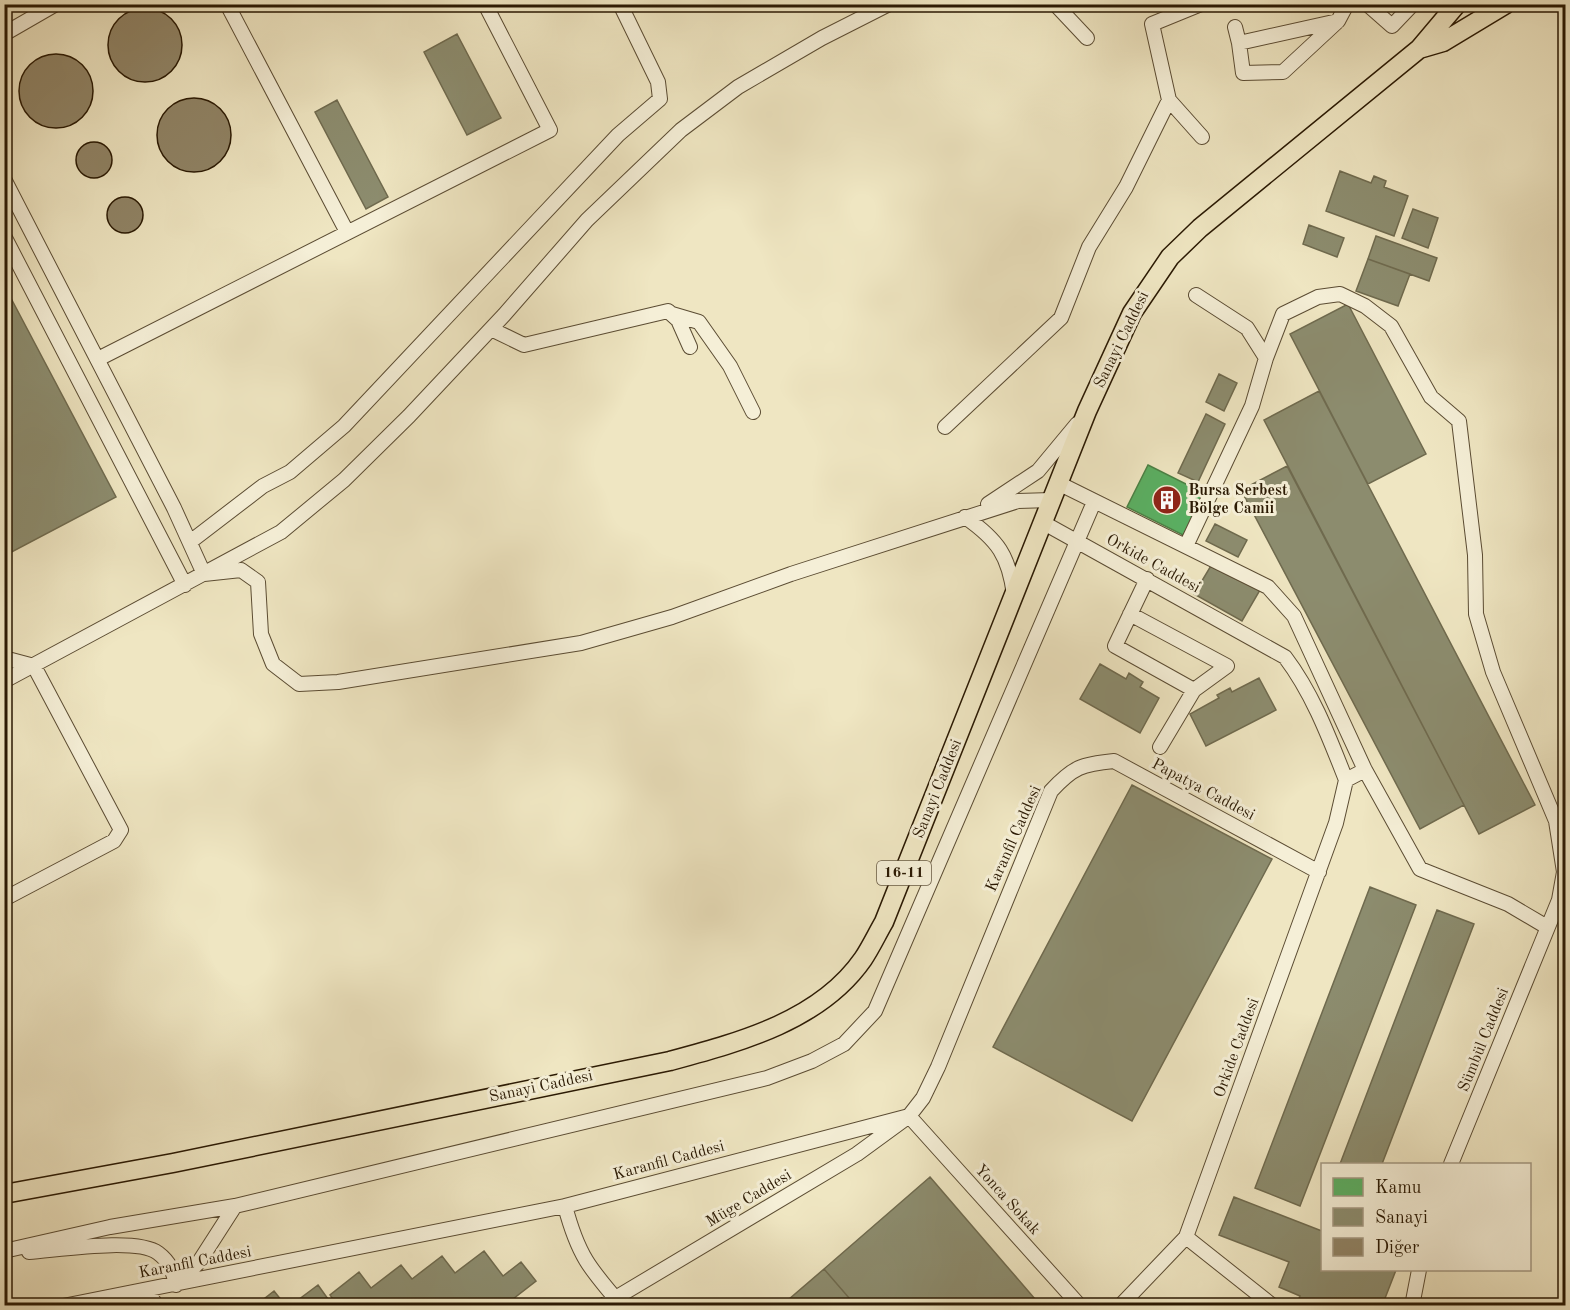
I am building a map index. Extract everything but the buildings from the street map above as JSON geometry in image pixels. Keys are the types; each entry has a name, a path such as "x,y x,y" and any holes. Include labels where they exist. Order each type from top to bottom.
{"main road":[{"path":"1419,49 1457,4"},
{"path":"1419,49 1443,42 1506,4"},
{"name":"Sanayi Caddesi","path":"4,1194 173,1163 670,1061 749,1037 814,1006 836,989 859,964 884,922 1087,411 1132,313 1170,257 1200,228 1419,49"}],"lane":[{"path":"4,34 56,4"},
{"path":"227,4 347,232"},
{"path":"98,359 550,130 484,4"},
{"path":"190,542 263,486 290,472 344,426 618,135 660,99 658,82 620,4"},
{"path":"4,681 281,532 344,480 409,416 491,329 587,220 681,130 738,87 822,38 889,4"},
{"path":"1055,4 1087,38"},
{"path":"1201,4 1152,24 1169,100 1202,137"},
{"path":"1235,27 1243,73 1283,72 1338,21 1347,4"},
{"path":"1367,4 1392,26 1413,4"},
{"path":"1239,43 1338,21"},
{"path":"945,427 1061,318 1089,247 1126,187 1169,100"},
{"path":"4,179 98,359 204,574"},
{"path":"4,236 185,585"},
{"name":"Sümbül Caddesi","path":"1266,358 1283,314 1318,297 1340,294 1365,306 1391,326 1431,397 1459,421 1475,555 1476,614 1492,672 1556,821 1564,872 1560,900 1451,1163"},
{"path":"1186,546 1252,406 1266,358 1247,328 1196,295"},
{"path":"491,329 524,345 670,313 699,322 730,366 753,412"},
{"path":"670,313 678,320 690,347"},
{"path":"965,517 1038,471 1087,411"},
{"name":"Orkide Caddesi","path":"1058,483 1268,587 1294,616 1365,770 1420,869 1508,904 1547,927"},
{"path":"204,574 241,570 258,582 261,634 273,664 299,684 338,682 581,643 672,616 965,517 1018,501 1051,500"},
{"path":"4,1252 110,1227 235,1206 767,1078 844,1044 875,1011 885,990 1094,502"},
{"path":"965,517 987,533 1002,552 1010,568 1014,595"},
{"name":"Orkide Caddesi","path":"1042,522 1285,657 1300,678 1322,718 1346,780 1336,823 1186,1236 1120,1305"},
{"path":"1147,579 1115,646 1194,690"},
{"path":"1130,614 1227,666 1194,690 1160,747"},
{"path":"4,658 33,666 121,830 114,841 4,899"},
{"name":"Papatya Caddesi","path":"1067,773 1090,763 1114,761 1318,872"},
{"path":"1346,780 1365,770"},
{"name":"Karanfil Caddesi","path":"63,1305 176,1285 565,1206 909,1116 923,1098 938,1067 1040,813 1051,791 1067,773"},
{"name":"Müge Caddesi","path":"602,1305 619,1302 857,1154 909,1116"},
{"name":"Yonca Sokak","path":"909,1116 1080,1305"},
{"path":"176,1285 199,1262 235,1206"},
{"path":"565,1206 574,1242 590,1269 619,1302"},
{"path":"1186,1236 1273,1305"},
{"path":"4,1252 139,1244 158,1252 171,1266 176,1285"},
{"path":"1412,1305 1419,1271"},
{"path":"146,1290 157,1305"}],"place":[{"name":"Bursa Serbest Bölge Camii","path":"1167,500"}]}
